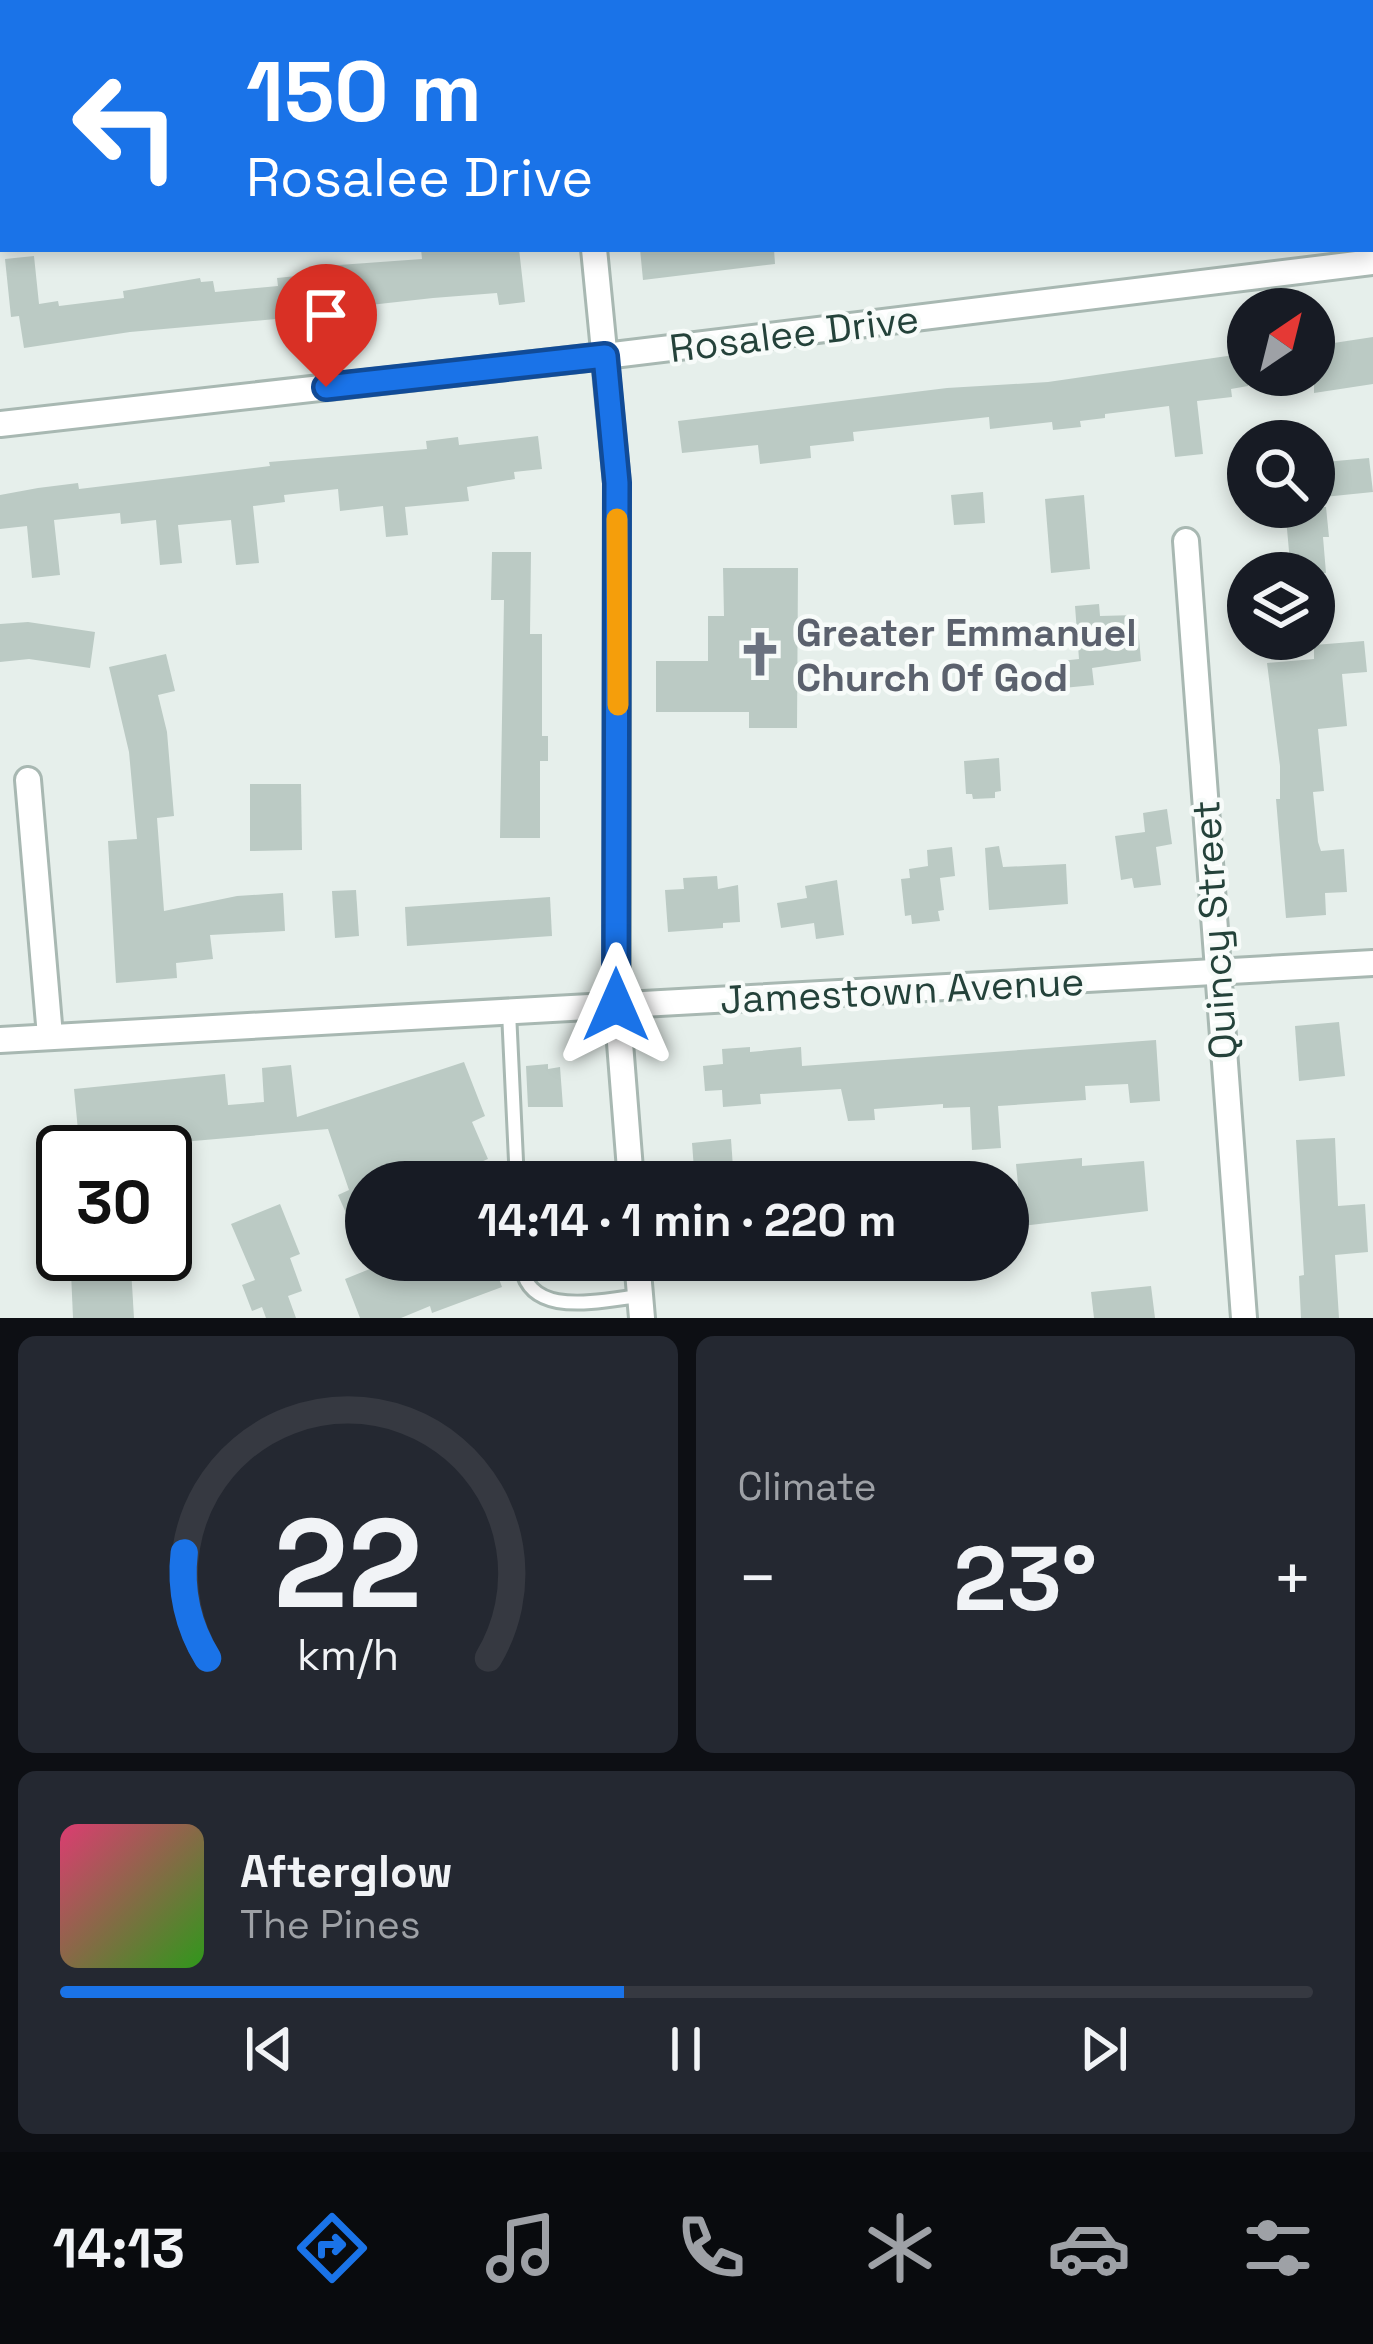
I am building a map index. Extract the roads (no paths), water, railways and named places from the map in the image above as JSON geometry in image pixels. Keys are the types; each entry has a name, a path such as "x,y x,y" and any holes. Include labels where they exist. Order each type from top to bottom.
{"street":[{"path":"594,252 617,483 616,1005 629,1161"},
{"name":"Rosalee Drive","path":"0,424 1373,262"},
{"name":"Quincy Street","path":"1186,541 1244,1318"},
{"path":"28,780 50,1036"},
{"name":"Jamestown Avenue","path":"0,1040 1373,963"}],"lane":[{"path":"509,1011 516,1161"},
{"path":"525,1281 535,1298 550,1307 640,1307"}],"place":[{"name":"Greater Emmanuel Church Of God","path":"760,654"}]}
